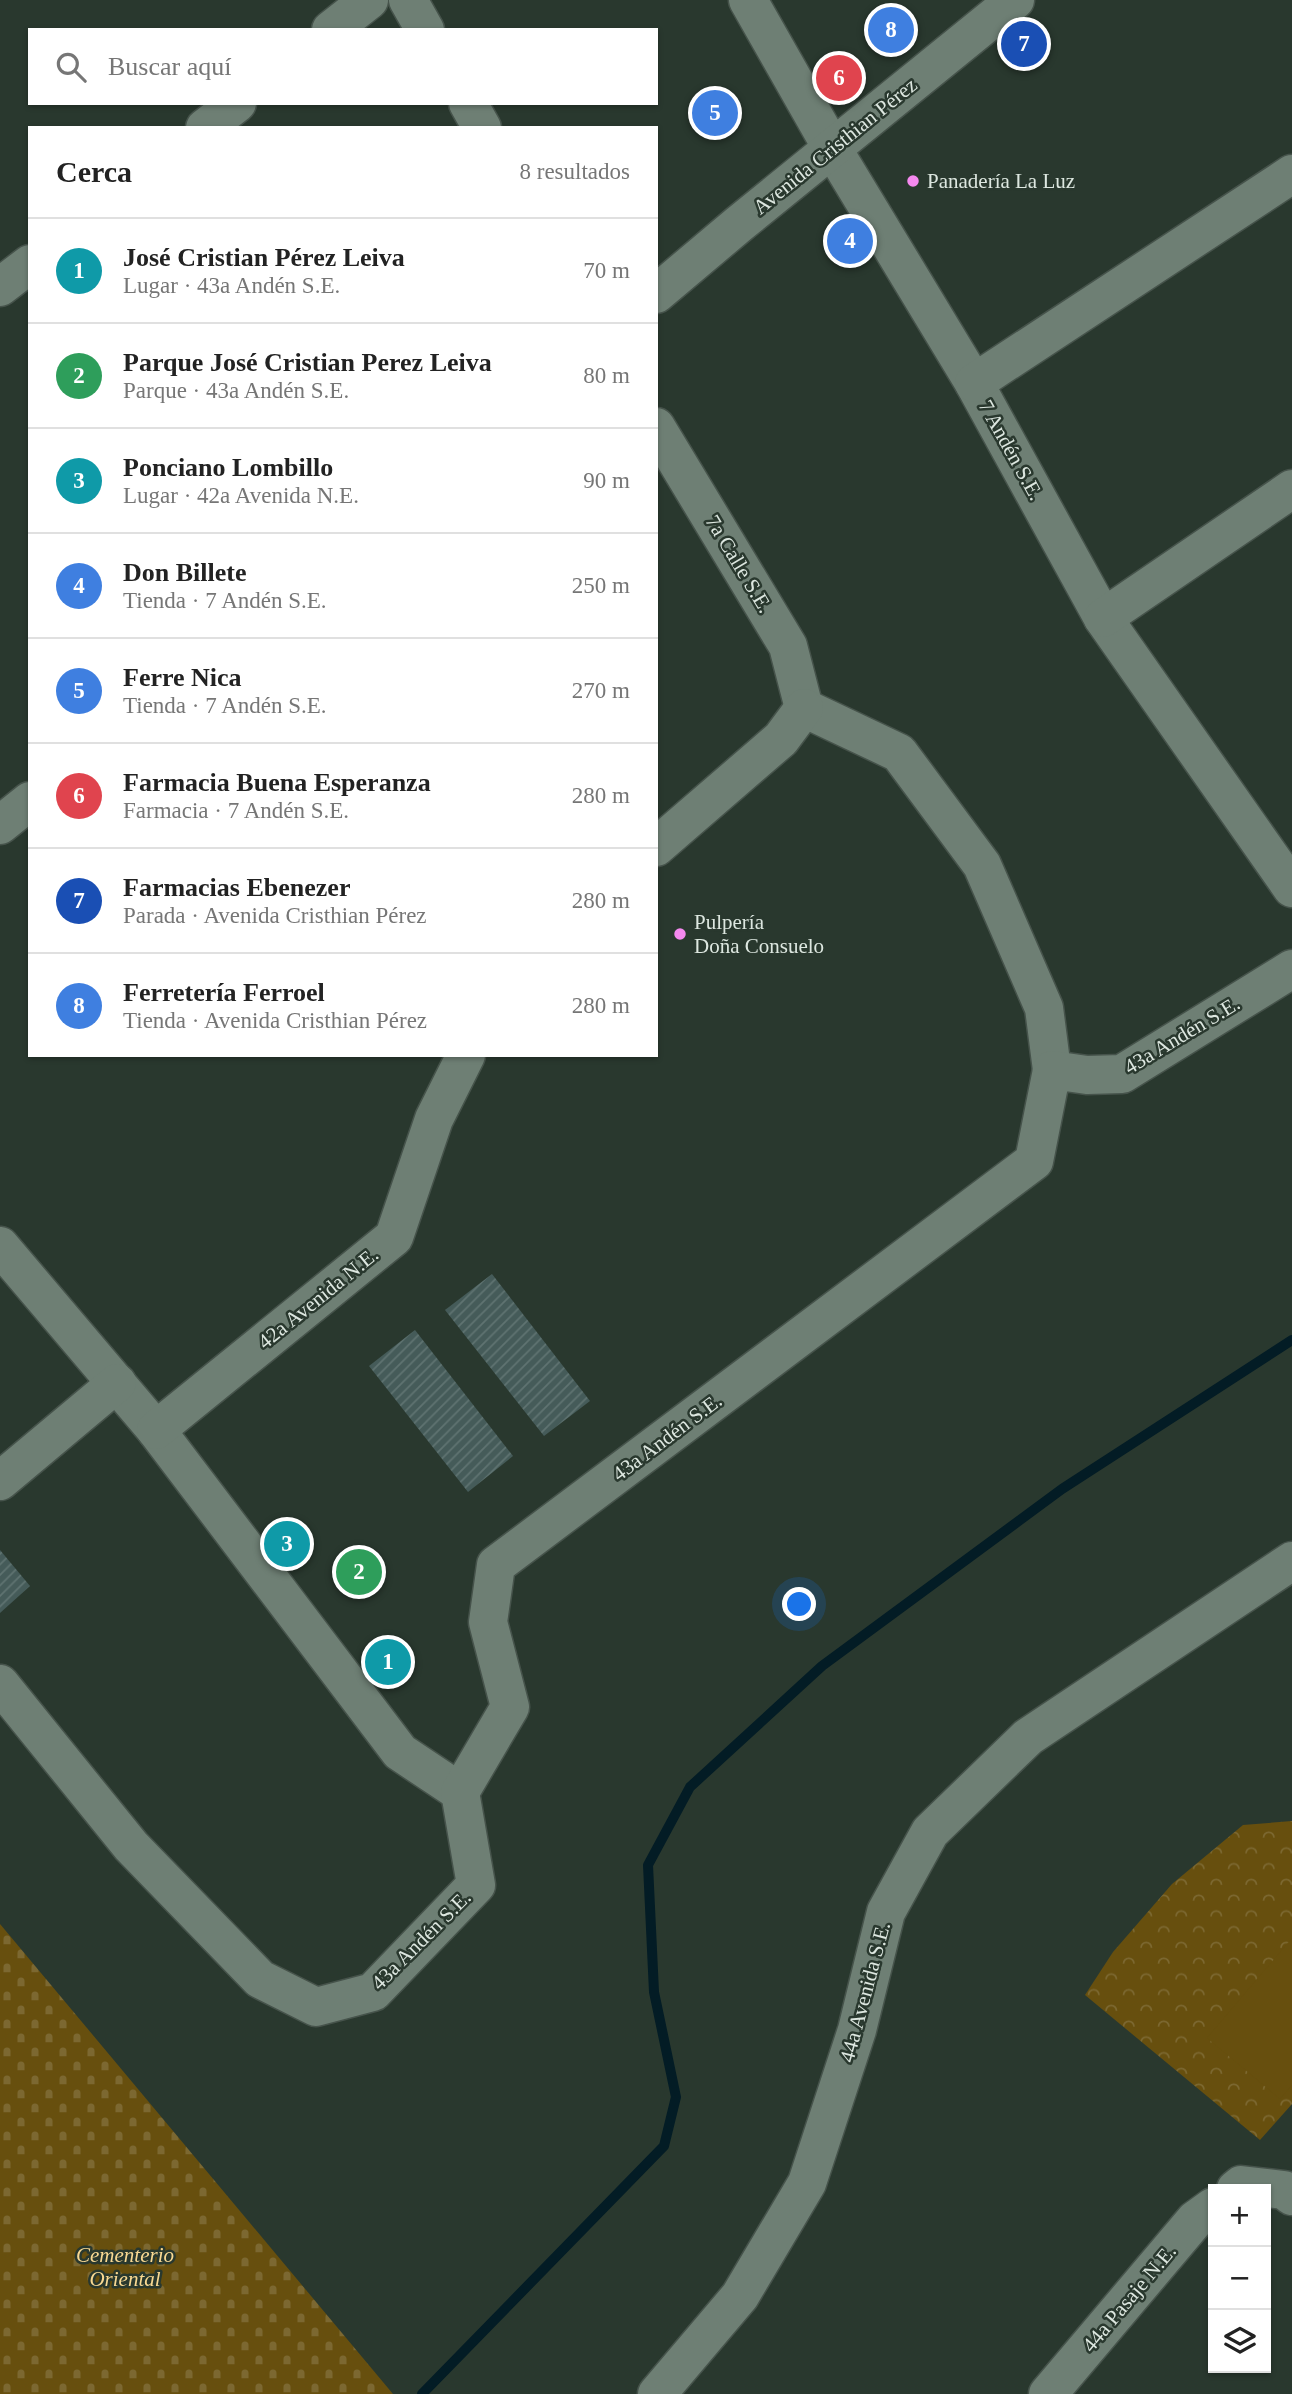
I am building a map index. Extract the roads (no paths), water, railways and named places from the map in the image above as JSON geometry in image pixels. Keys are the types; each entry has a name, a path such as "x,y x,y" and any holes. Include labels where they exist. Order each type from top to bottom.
{"street":[{"path":"334,28 369,0"},
{"path":"408,0 424,28"},
{"name":"7 Andén S.E.","path":"748,0 832,148 974,383 1103,618 1292,888"},
{"name":"Avenida Cristhian Pérez","path":"658,292 1015,0"},
{"path":"208,126 234,105"},
{"path":"469,105 481,126"},
{"path":"974,383 1292,174"},
{"path":"0,287 28,266"},
{"name":"7a Calle S.E.","path":"658,430 788,646 804,709"},
{"path":"1103,618 1292,489"},
{"path":"658,845 781,739 804,709 899,753 982,865 1044,1008 1052,1070"},
{"path":"0,825 28,803"},
{"name":"43a Andén S.E.","path":"0,1684 131,1846 260,1979 316,2007 373,1992 476,1885 460,1792 510,1707 488,1622 496,1566 1034,1161 1052,1070 1122,1074 1292,969"},
{"name":"42a Avenida N.E.","path":"156,1430 394,1237 434,1119 465,1057"},
{"path":"0,1246 156,1430 400,1752 460,1792"},
{"path":"0,1481 117,1383"},
{"name":"44a Avenida S.E.","path":"657,2394 740,2296 807,2183 857,2030 886,1912 930,1832 1028,1737 1288,1570"},
{"path":"1271,2188 1284,2190 1292,2196"},
{"name":"44a Pasaje N.E.","path":"1048,2394 1195,2220 1208,2211"}],"waterway":[{"path":"422,2394 664,2146 676,2097 654,1992 648,1865 690,1787 822,1666 1062,1489 1292,1340"}],"place":[{"name":"Ferretería Ferroel","path":"891,30"},
{"name":"Farmacias Ebenezer","path":"1024,44"},
{"name":"Farmacia Buena Esperanza","path":"839,78"},
{"name":"Ferre Nica","path":"715,113"},
{"name":"Panadería La Luz","path":"913,181"},
{"name":"Don Billete","path":"850,241"},
{"name":"Pulpería Doña Consuelo","path":"680,934"},
{"name":"Ponciano Lombillo","path":"287,1544"},
{"name":"Parque José Cristian Perez Leiva","path":"359,1572"},
{"name":"José Cristian Pérez Leiva","path":"388,1662"}],"park label":[{"name":"Cementerio Oriental","path":"125,2267"}]}
